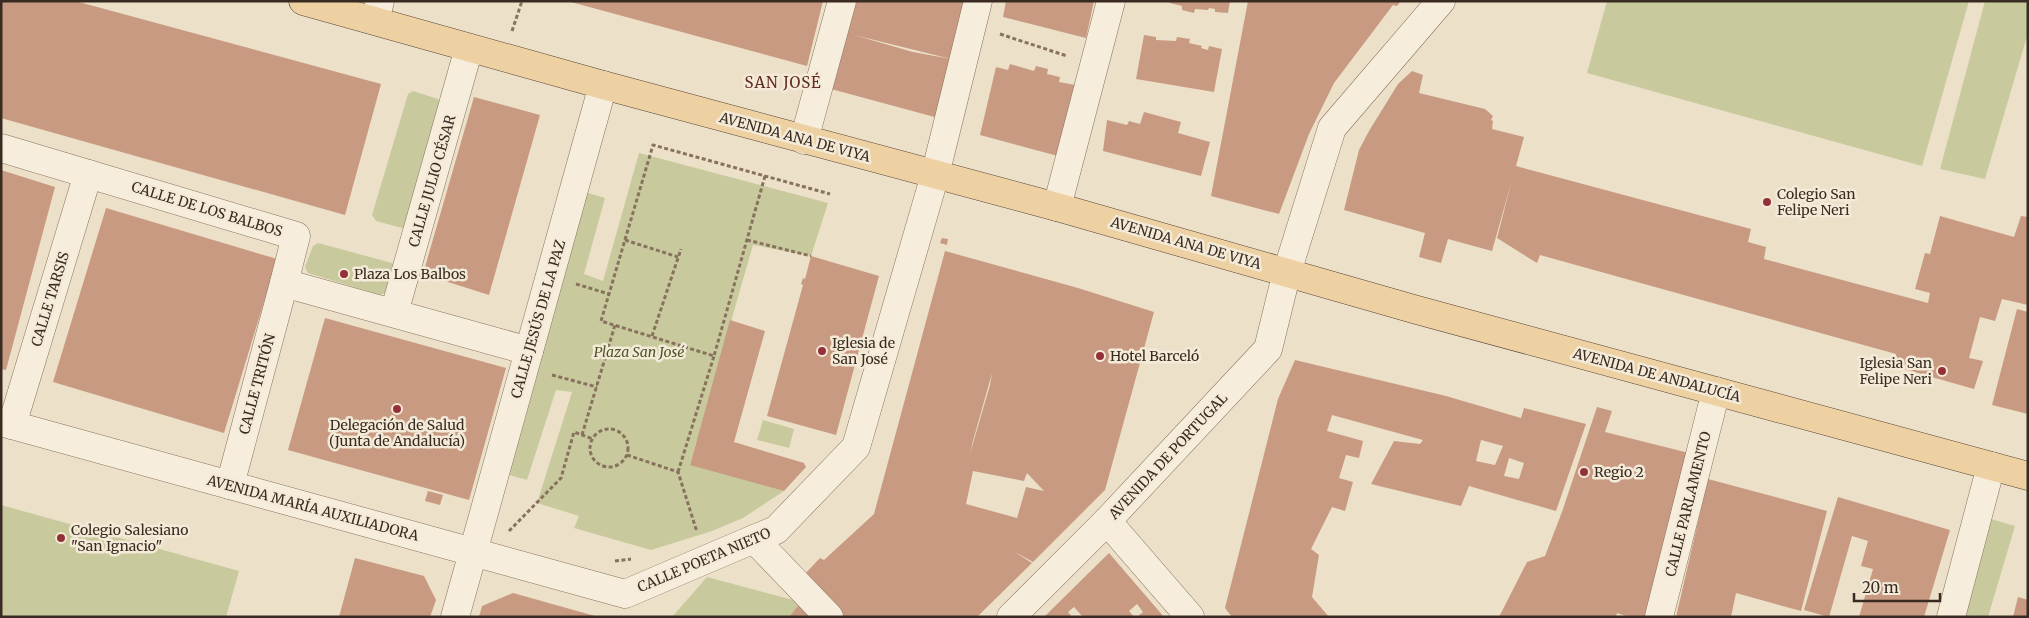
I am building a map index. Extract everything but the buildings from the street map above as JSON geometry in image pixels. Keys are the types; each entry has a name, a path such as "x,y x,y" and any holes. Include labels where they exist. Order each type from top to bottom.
{"main road":[{"name":"AVENIDA ANA DE VIYA","path":"303,1 377,11 469,48 1057,207 1287,272"},
{"name":"AVENIDA DE ANDALUCÍA","path":"1287,272 1426,312 2028,476"}],"street":[{"path":"804,140 842,1"},
{"path":"1057,207 1110,1"},
{"name":"AVENIDA DE PORTUGAL","path":"1010,617 1107,521 1268,349 1287,272 1332,128 1441,1"},
{"name":"CALLE POETA NIETO","path":"625,594 776,530 856,446 935,175 975,13"},
{"name":"CALLE JULIO CÉSAR","path":"394,314 469,48"},
{"name":"CALLE JESÚS DE LA PAZ","path":"455,617 473,552 536,362 603,85"},
{"name":"CALLE DE LOS BALBOS","path":"1,148 296,236 284,283"},
{"name":"CALLE TARSIS","path":"7,423 88,174"},
{"path":"284,283 394,314 536,362"},
{"name":"CALLE TRITÓN","path":"230,485 284,283"},
{"name":"CALLE PARLAMENTO","path":"1659,617 1716,391"},
{"name":"AVENIDA MARÍA AUXILIADORA","path":"7,423 625,594"},
{"path":"1950,617 1991,466"},
{"path":"1107,521 1190,617"},
{"path":"754,539 829,617"}],"path":[{"path":"975,13 1094,65"},
{"path":"714,356 601,321 653,145 830,194"},
{"path":"698,536 678,472 714,356 765,176"},
{"path":"625,240 678,257"},
{"path":"747,240 811,256"},
{"path":"652,336 681,249"},
{"path":"569,282 609,294"},
{"path":"582,435 615,325"},
{"path":"536,362 597,387"},
{"path":"603,430 615,430 625,438 628,449 624,460 614,466 602,465 593,457 591,451 593,438 603,430"},
{"path":"507,534 561,478 574,432 593,438"},
{"path":"627,454 678,472"}],"green space":[{"path":"1607,1 1969,1 1922,166 1587,73"},
{"path":"1985,1 2028,1 2028,33 1985,179 1940,169"},
{"path":"413,91 438,99 441,106 409,223 402,228 376,221 372,215 408,94"},
{"name":"Plaza San José","path":"639,153 828,203 811,256 753,245 690,464 784,491 743,518 712,531 651,550 574,528 579,516 537,503 572,392 556,390 527,480 505,474 585,192 605,198 584,274 603,281"},
{"path":"318,243 392,263 395,269 387,292 380,295 308,273 305,267 313,246"},
{"path":"763,420 794,429 789,448 757,440"},
{"name":"Colegio Salesiano \"San Ignacio\"","path":"1,505 239,571 226,617 1,617"},
{"path":"1991,519 2015,526 1988,617 1963,617"},
{"path":"707,577 801,602 789,617 672,617"}],"place":[{"name":"Colegio San Felipe Neri","path":"1767,202"},
{"name":"Plaza Los Balbos","path":"344,274"},
{"name":"Iglesia de San José","path":"822,351"},
{"name":"Hotel Barceló","path":"1100,356"},
{"name":"Iglesia San Felipe Neri","path":"1942,371"},
{"name":"Delegación de Salud (Junta de Andalucía)","path":"397,409"},
{"name":"Regio 2","path":"1584,472"},
{"name":"Colegio Salesiano \"San Ignacio\"","path":"61,538"}],"district":[{"name":"SAN JOSÉ","path":"783,82"}]}
